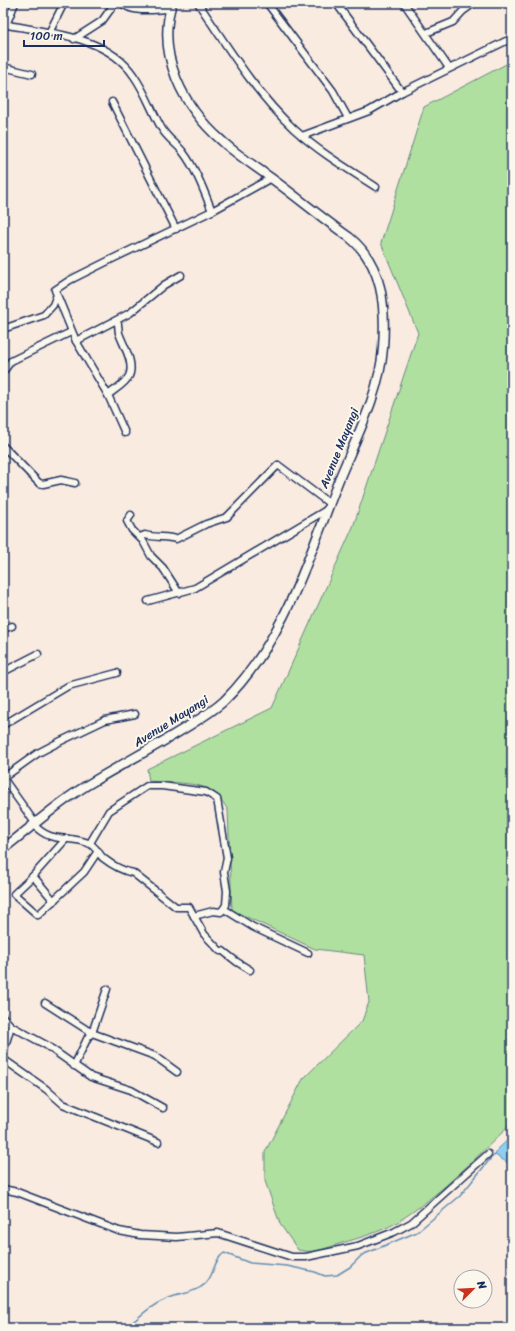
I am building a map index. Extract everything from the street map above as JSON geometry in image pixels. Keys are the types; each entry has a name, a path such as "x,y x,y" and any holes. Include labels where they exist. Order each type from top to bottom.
{"street":[{"path":"15,3 4,25 49,33 107,49 134,74 163,130 169,139 182,150 190,164 212,211"},
{"path":"49,33 64,3"},
{"path":"74,39 102,21 115,3"},
{"path":"122,3 129,8 138,9 171,6"},
{"path":"198,3 278,113 319,150 376,188"},
{"path":"267,3 333,91 348,118"},
{"path":"336,3 402,92"},
{"path":"404,3 449,68"},
{"path":"426,33 452,22 462,11 474,3"},
{"name":"Avenue Mayangi","path":"3,849 90,783 153,748 211,712 226,699 257,662 273,636 296,590 371,399 382,355 383,329 379,282 376,272 368,257 358,245 222,142 198,116 185,96 173,72 168,55 167,34 171,6"},
{"path":"302,136 369,111 402,92 506,41"},
{"path":"3,67 32,74"},
{"path":"112,102 176,229"},
{"path":"125,433 108,395 76,341 56,297 56,289 70,280 212,211 271,178"},
{"path":"76,341 130,313 164,285 181,275"},
{"path":"3,329 44,315 56,297"},
{"path":"108,395 128,379 130,374 130,365 125,345 118,332 117,321"},
{"path":"3,372 11,361 72,332"},
{"path":"3,446 39,483 43,484 61,480 75,483"},
{"path":"140,537 145,535 155,538 170,537 176,540 206,524 225,518 278,465 329,506 195,588 148,601"},
{"path":"131,515 128,521 132,530 140,537 151,555 163,568 179,593"},
{"path":"3,630 12,626"},
{"path":"3,672 38,654"},
{"path":"3,726 68,686 116,673"},
{"path":"134,714 105,720 68,738 38,753 3,778 41,832 66,840 90,843 102,857 122,870 133,873 177,908 189,907 204,934 220,951 223,950 237,962 250,970"},
{"path":"90,843 109,811 147,786 162,786 206,792 217,799 227,858 224,872 227,890 226,905 221,912 208,912 194,916"},
{"path":"66,840 33,876 14,894 38,915 84,872 98,851"},
{"path":"33,876 54,901"},
{"path":"224,909 253,927 308,953"},
{"path":"74,1066 92,1033 107,989"},
{"path":"45,1003 92,1033 155,1056 177,1072"},
{"path":"3,1017 11,1026 46,1045 91,1077 131,1090 163,1108"},
{"path":"3,1053 11,1026"},
{"path":"3,1059 46,1089 63,1104 158,1142"},
{"path":"3,1190 17,1192 119,1231 140,1235 177,1237 218,1233 292,1257 306,1258 358,1246 394,1232 411,1223 488,1154"}],"green space":[{"path":"512,61 512,1123 442,1189 396,1223 369,1234 320,1250 298,1250 280,1224 265,1181 265,1152 303,1079 362,1021 369,1002 364,955 315,949 232,910 228,810 216,794 208,788 192,784 149,781 147,769 272,708 353,527 418,333 381,243 424,107"}],"water":[{"path":"512,1136 512,1162 508,1163 495,1155 498,1149"}],"waterway":[{"path":"126,1328 157,1304 173,1297 194,1291 206,1284 217,1261 224,1253 250,1263 287,1266 315,1272 325,1276 337,1275 350,1267 362,1255 417,1232 460,1196 495,1155"}]}
